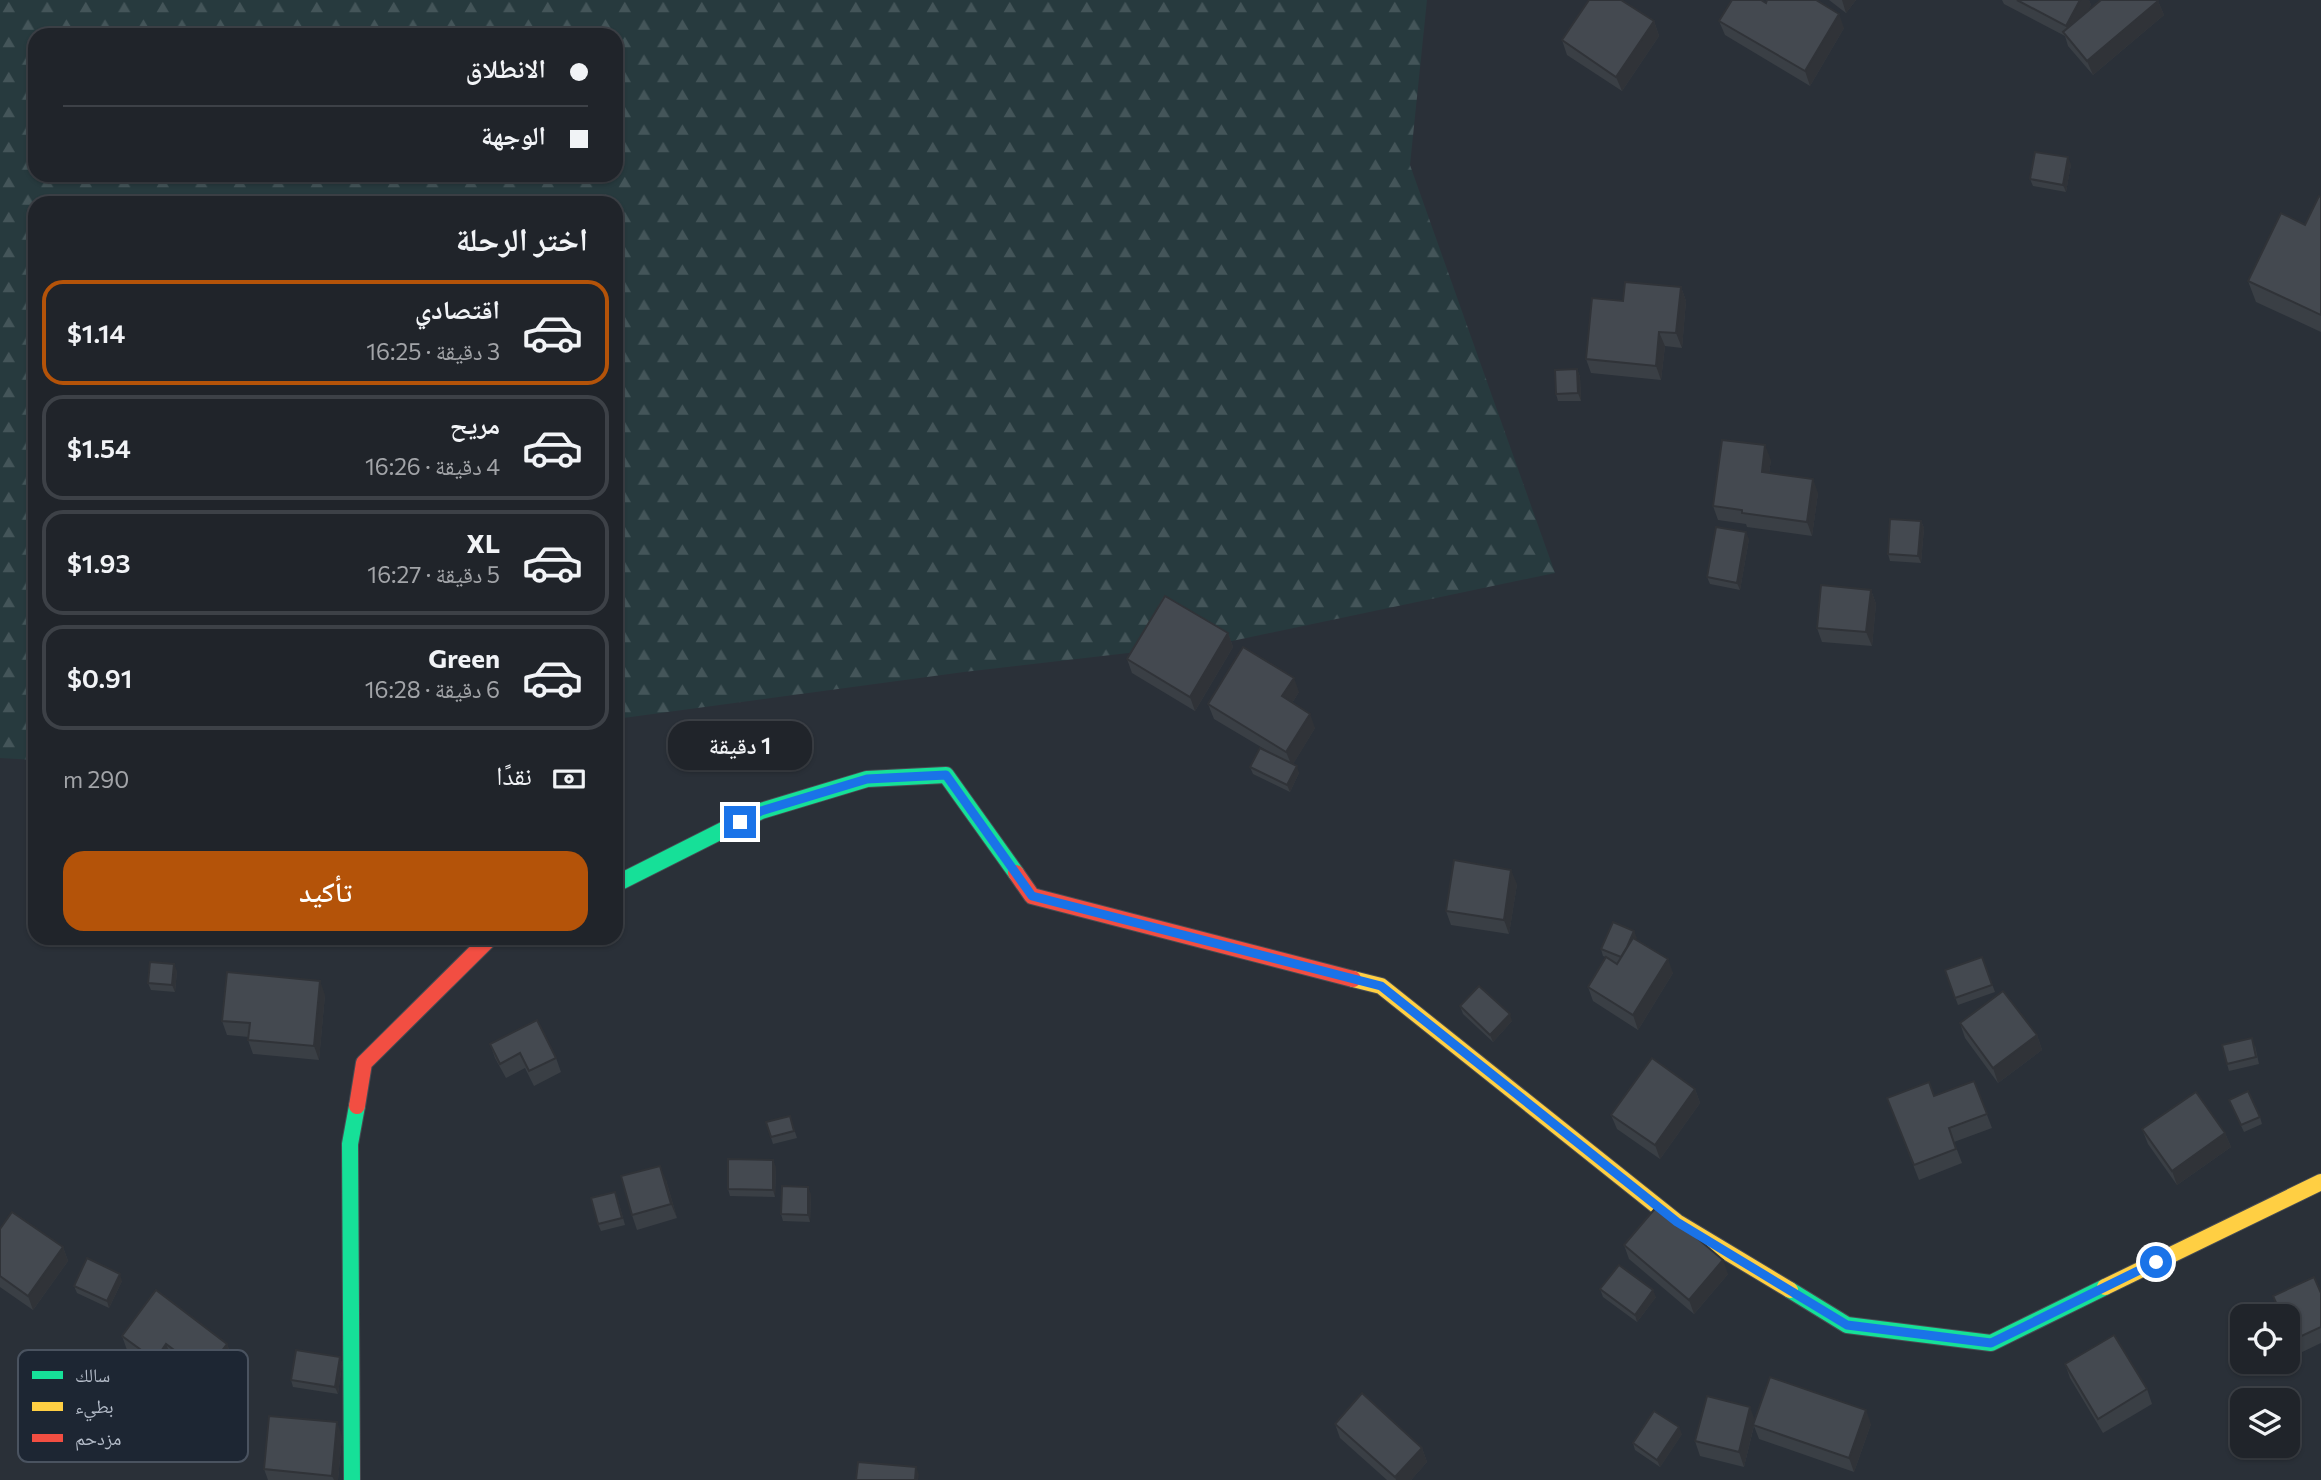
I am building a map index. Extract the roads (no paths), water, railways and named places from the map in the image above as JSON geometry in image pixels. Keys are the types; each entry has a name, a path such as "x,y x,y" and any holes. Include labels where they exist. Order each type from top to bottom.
{"street":[{"path":"623,880 761,811 867,779 946,775 1032,896 1381,986 1677,1222 1847,1325 1991,1343 2321,1182"},
{"path":"352,1480 350,1144 364,1063 483,945"}]}
